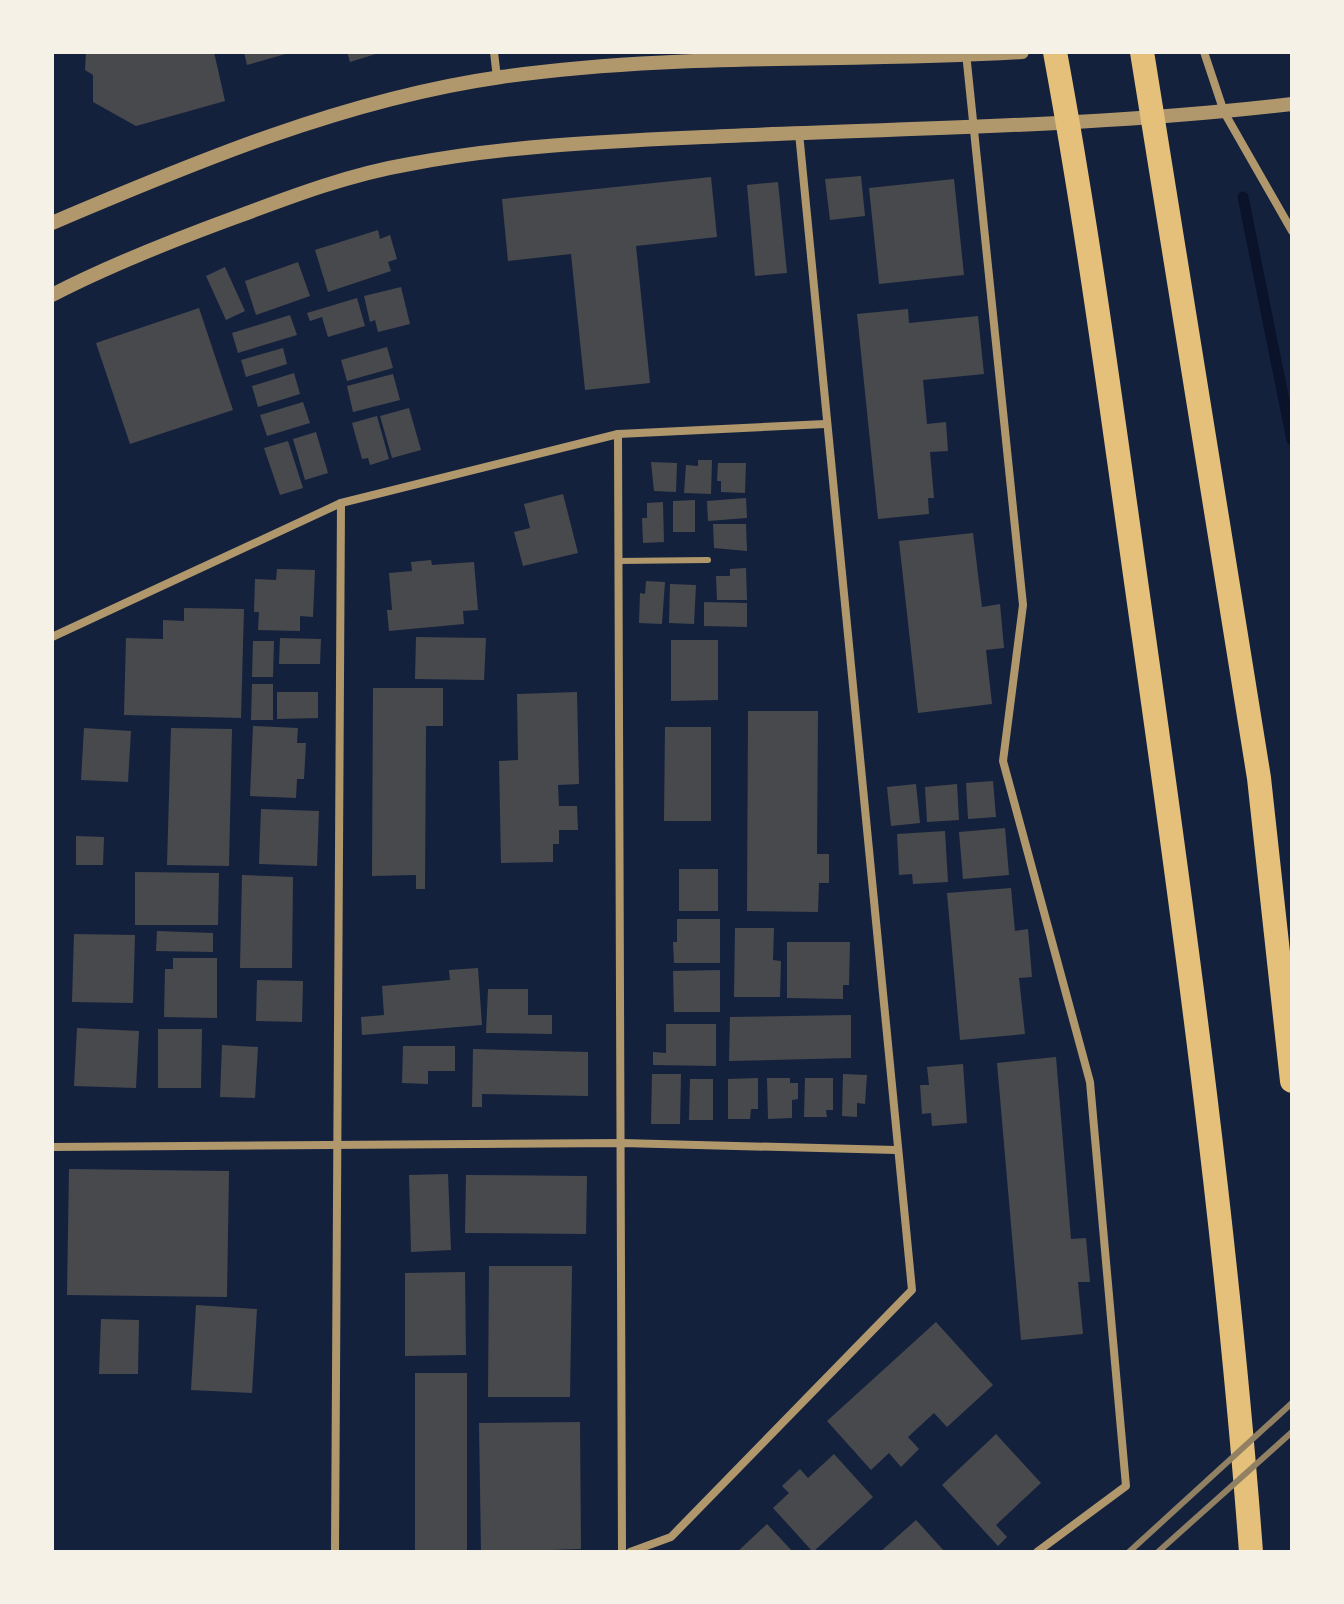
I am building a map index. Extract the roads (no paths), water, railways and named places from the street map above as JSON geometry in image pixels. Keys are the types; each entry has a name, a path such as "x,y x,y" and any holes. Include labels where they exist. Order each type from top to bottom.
{"highway":[{"path":"1055,52 1080,186 1173,839 1239,1399 1251,1552"},
{"path":"1142,52 1259,778 1292,1081"}],"street":[{"path":"494,52 497,78"},
{"path":"52,223 160,177 312,122 497,78 593,66 761,58 1022,52"},
{"path":"1204,52 1224,112 1292,231"},
{"path":"966,54 1023,605 1003,761 1090,1082 1126,1486 1037,1552"},
{"path":"52,295 179,238 315,188 408,164 502,150 593,142 975,126 1224,112 1292,104"},
{"path":"630,1552 671,1537 912,1290 825,424 799,133"},
{"path":"52,637 341,503 618,434 825,424"},
{"path":"618,434 622,1552"},
{"path":"335,1552 341,503"},
{"path":"52,1147 622,1143 896,1150"}],"lane":[{"path":"618,561 708,560"}],"waterway":[{"path":"1243,197 1292,440"}],"railway":[{"path":"1129,1552 1292,1403"},
{"path":"1158,1552 1292,1432"}]}
